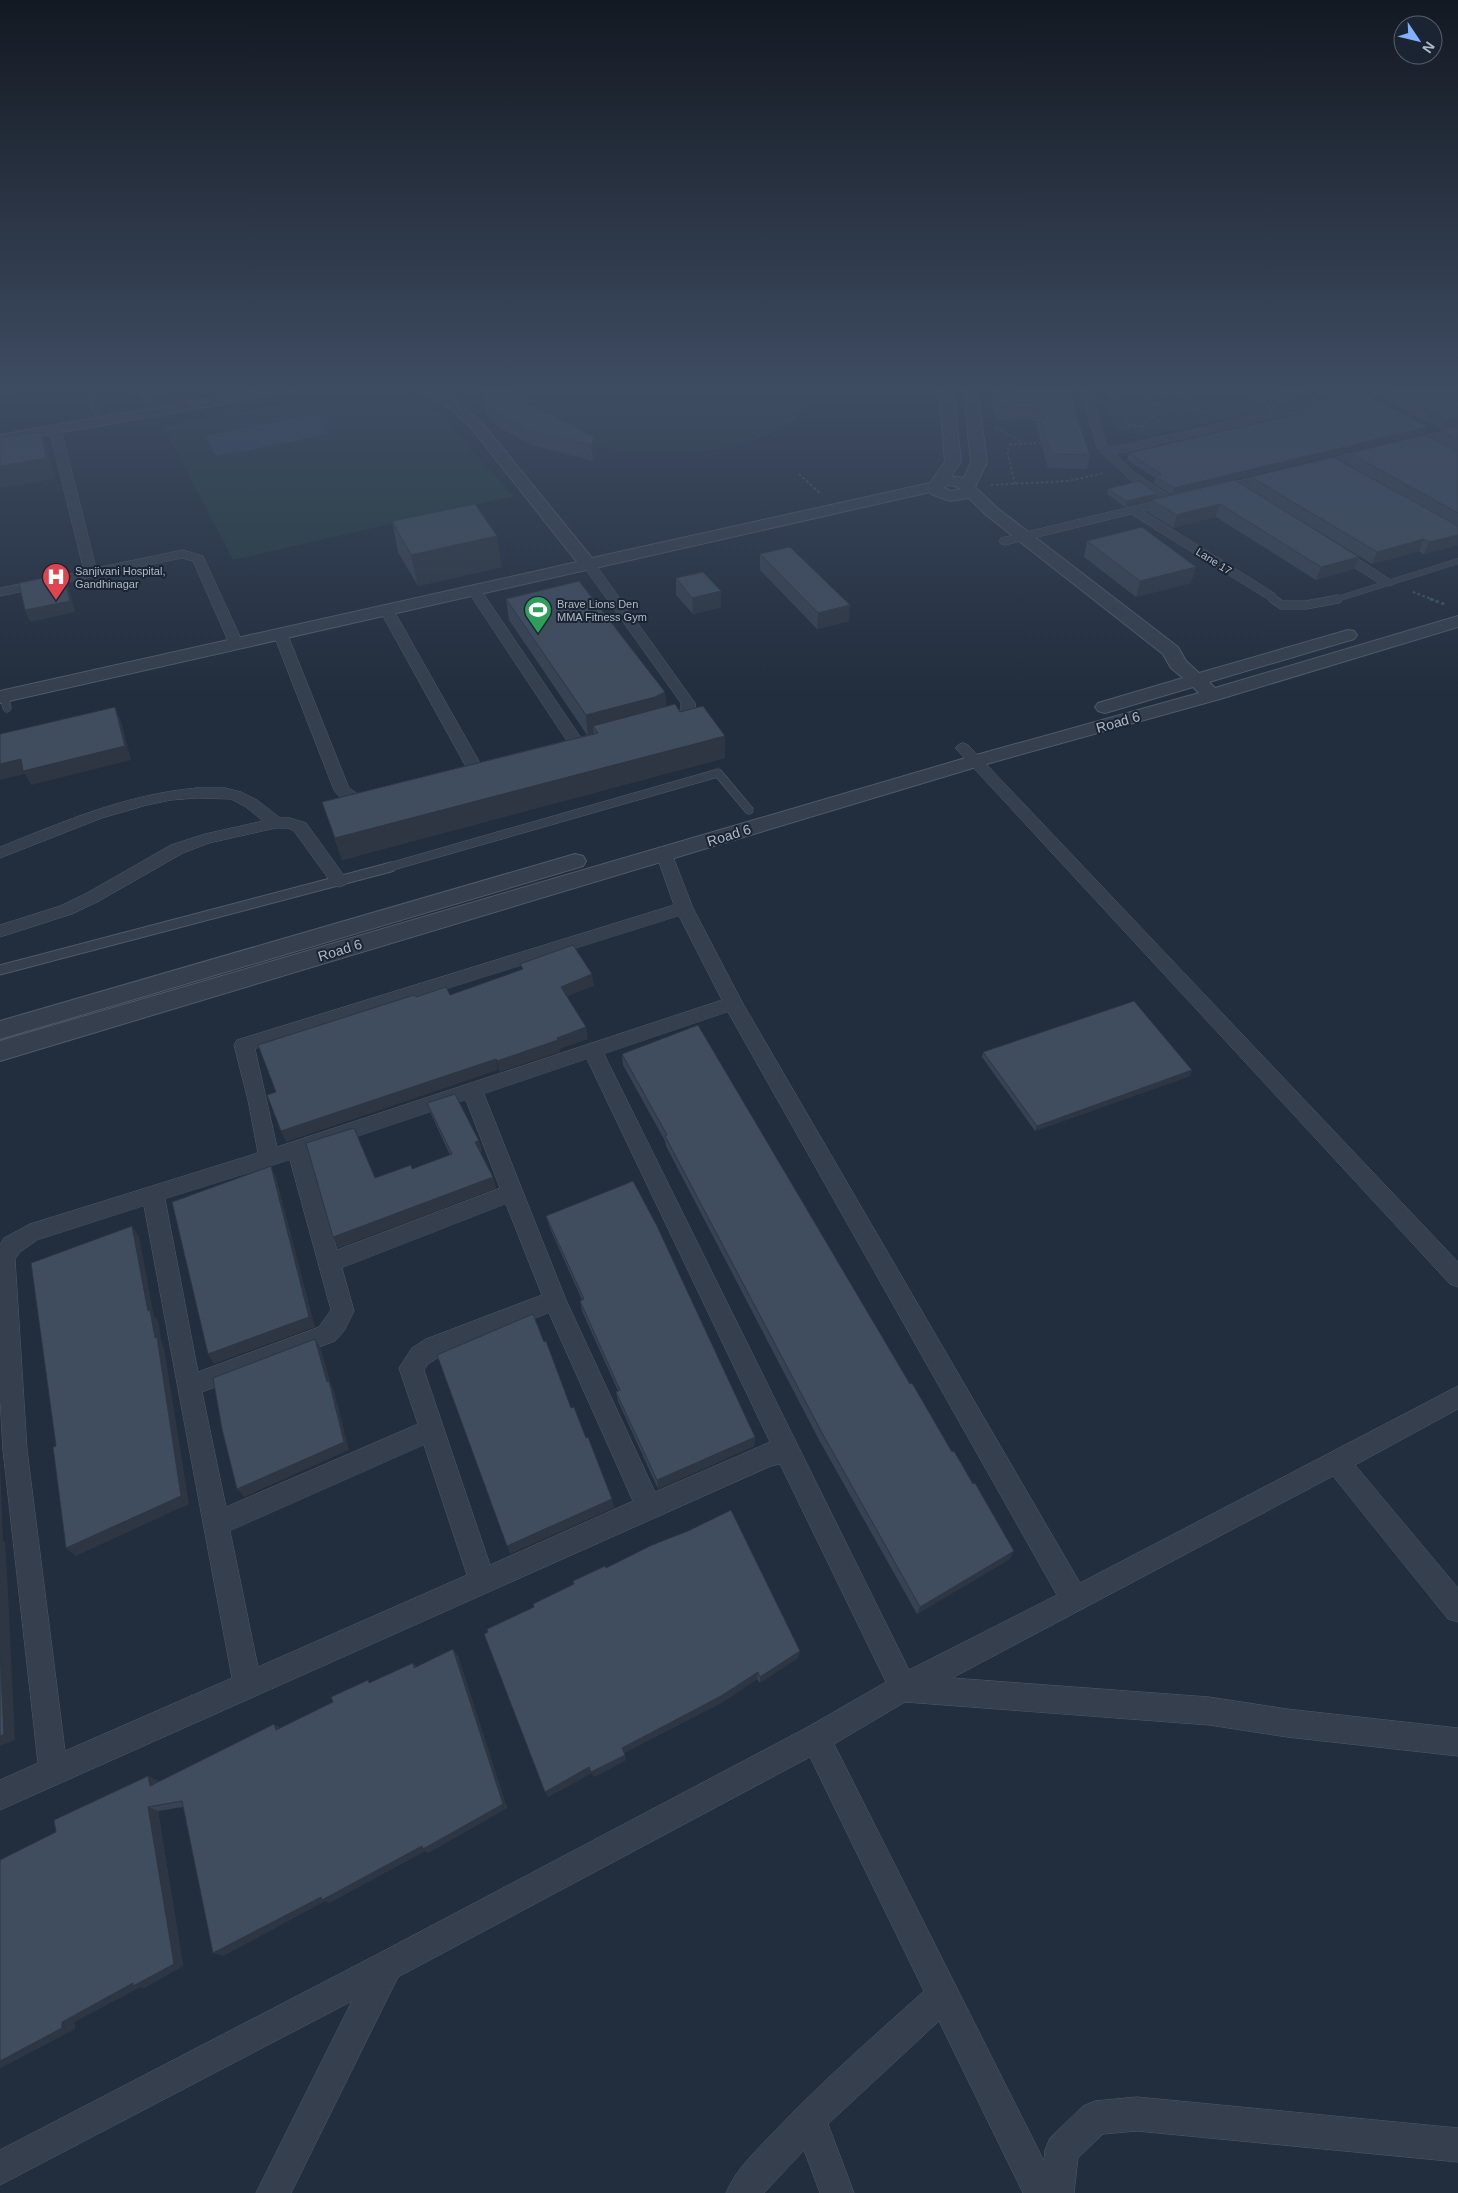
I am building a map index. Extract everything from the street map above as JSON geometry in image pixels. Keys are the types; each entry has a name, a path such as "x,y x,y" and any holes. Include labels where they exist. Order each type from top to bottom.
{"street":[{"path":"70,490 91,573"},
{"path":"529,490 593,569 688,703 689,710 682,717 652,727"},
{"path":"593,569 836,509 941,490"},
{"path":"3,703 941,490"},
{"path":"943,490 1005,541 1153,654 1178,664 1213,695"},
{"path":"970,490 991,511 1022,536 1171,651 1178,664"},
{"path":"1154,490 1170,501"},
{"path":"1206,492 1213,490"},
{"path":"1240,490 1249,496"},
{"path":"1005,541 1188,497"},
{"name":"Lane 17","path":"1133,510 1269,596"},
{"path":"1322,541 1387,582"},
{"path":"0,592 183,554 198,559 236,643"},
{"path":"477,595 579,747"},
{"name":"Road 6","path":"0,1051 664,854 1196,680 1455,610"},
{"name":"Road 6","path":"0,1030 749,810 1213,695 1455,610"},
{"path":"389,615 472,773 495,768"},
{"path":"3,703 236,643 282,639"},
{"path":"282,639 342,790 350,798 361,800 390,793"},
{"path":"560,752 597,742"},
{"path":"970,754 1458,1278"},
{"path":"0,853 122,806 146,798 173,794 216,792 236,796 254,806 276,823"},
{"path":"0,931 66,910 93,897 176,849 205,839 276,823 290,823 300,827 339,880"},
{"path":"664,854 684,908 733,1004 1075,1600"},
{"path":"269,1158 258,1100 244,1045 684,908"},
{"path":"53,1771 15,1450 4,1258 12,1245 30,1233 297,1149 472,1089 733,1004"},
{"path":"592,1050 903,1688"},
{"path":"472,1089 555,1300 649,1508"},
{"path":"189,1386 327,1334 336,1324 342,1311 297,1149"},
{"path":"330,1263 513,1192"},
{"path":"153,1194 248,1686"},
{"path":"482,1581 411,1368 420,1356 434,1347 555,1300"},
{"path":"0,2168 387,1966 816,1738 903,1688 1075,1600 1458,1397"},
{"path":"217,1524 432,1430"},
{"path":"0,1795 770,1454 787,1451"},
{"path":"1337,1462 1458,1609"},
{"path":"903,1688 1209,1711 1287,1723 1458,1742"},
{"path":"816,1738 1041,2193"},
{"path":"273,2193 387,1966"},
{"path":"743,2193 754,2178 809,2119 943,1995"},
{"path":"1057,2193 1062,2150 1095,2118 1137,2114 1458,2145"},
{"path":"809,2119 837,2193"}],"lane":[{"path":"1269,596 1282,604 1306,605 1334,600 1458,561"},
{"path":"0,970 339,880 718,773 749,810"}],"path":[{"path":"816,490 836,509"},
{"path":"1387,582 1455,610"}],"green space":[{"path":"197,490 508,490 513,496 233,560"}],"building":[{"path":"1110,490 1152,490 1157,494 1126,501"},
{"path":"1192,490 1252,490 1359,557 1321,567 1220,504 1177,515 1151,500"},
{"path":"1273,490 1393,490 1458,526 1458,535 1429,542 1424,539 1377,552"},
{"path":"1417,490 1458,490 1458,513"},
{"path":"475,504 497,536 411,555 392,521"},
{"path":"1142,527 1196,567 1140,581 1087,541"},
{"path":"790,547 850,605 818,613 760,554"},
{"path":"703,572 721,591 692,598 676,578"},
{"path":"63,574 70,601 25,610 19,583"},
{"path":"579,581 665,692 655,697 586,715 506,599"},
{"path":"675,704 680,712 703,706 725,736 335,838 322,802 598,733 593,726"},
{"path":"115,707 125,746 23,771 21,759 0,764 0,734"},
{"path":"573,945 592,974 561,987 586,1027 557,1038 558,1040 497,1061 496,1059 281,1131 267,1095 276,1092 258,1045 414,995 416,997 446,987 450,995 523,969 520,964"},
{"path":"1134,1001 1192,1070 1037,1126 983,1052"},
{"path":"698,1025 910,1384 912,1383 973,1484 975,1483 1014,1551 920,1607 821,1431 665,1136 667,1135 622,1054"},
{"path":"455,1094 479,1141 475,1142 493,1177 333,1237 306,1143 354,1128 375,1178 411,1165 412,1169 452,1154 427,1103"},
{"path":"271,1166 309,1317 208,1354 172,1202"},
{"path":"633,1181 657,1226 755,1437 657,1480 616,1392 620,1390 580,1301 584,1299 546,1216"},
{"path":"132,1226 148,1311 150,1310 155,1338 157,1337 181,1496 66,1548 53,1447 56,1446 31,1263"},
{"path":"533,1314 544,1342 546,1341 571,1408 574,1407 586,1438 588,1437 612,1499 507,1546 437,1355"},
{"path":"315,1339 327,1382 329,1381 344,1442 237,1489 222,1429 213,1378"},
{"path":"731,1510 800,1651 760,1677 758,1672 721,1696 622,1748 625,1755 591,1772 589,1767 545,1792 484,1634 488,1632 487,1629 534,1607 533,1604 574,1584 573,1581 605,1566 606,1568 652,1545 688,1531"},
{"path":"0,1649 4,1735 0,1736"},
{"path":"453,1649 503,1804 423,1849 422,1846 322,1900 321,1897 213,1953 182,1801 148,1807 174,1964 133,1986 133,1983 62,2022 62,2028 0,2061 0,1860 56,1832 54,1820 148,1776 150,1786 274,1724 276,1730 333,1702 331,1697 368,1680 369,1683 413,1663 414,1668"}],"place":[{"name":"Sanjivani Hospital, Gandhinagar","path":"56,601"},
{"name":"Brave Lions Den MMA Fitness Gym","path":"538,634"}]}
